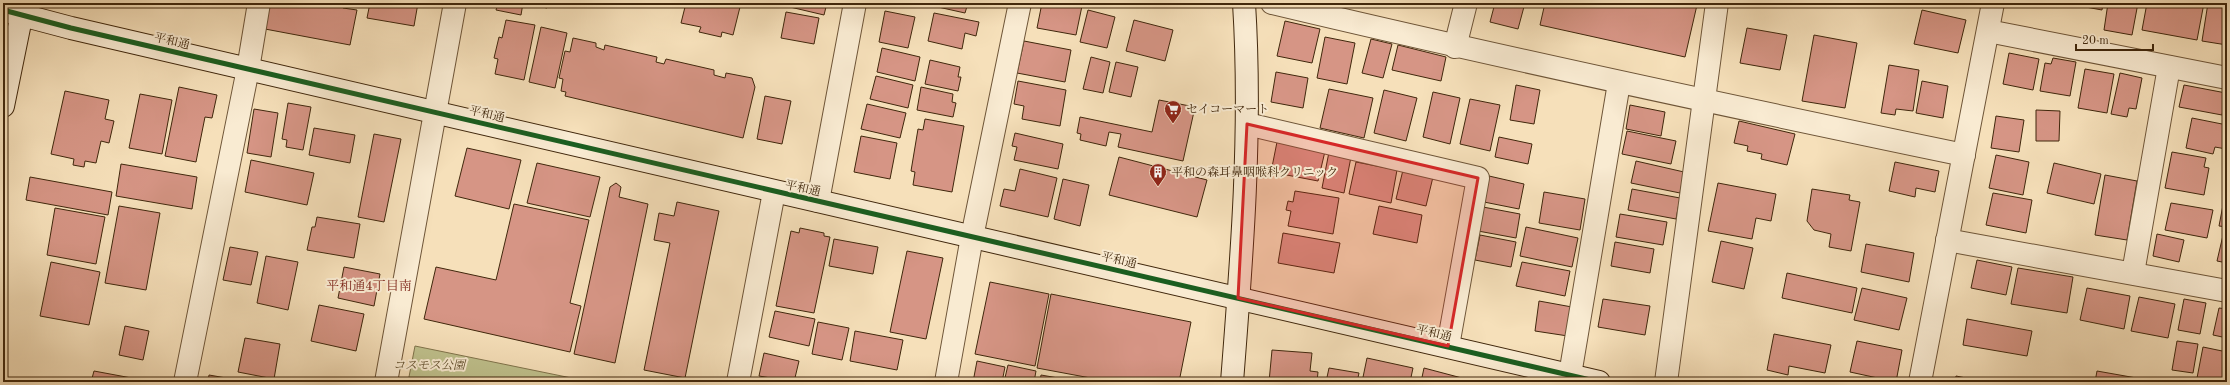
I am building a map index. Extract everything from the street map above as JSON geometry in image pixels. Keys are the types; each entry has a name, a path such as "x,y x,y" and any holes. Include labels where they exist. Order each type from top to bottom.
{"street":[{"path":"185,382 248,69 259,3"},
{"path":"386,382 455,3"},
{"path":"818,201 855,3"},
{"path":"946,382 972,237 1020,3"},
{"path":"1232,382 1247,124 1248,60 1244,3"},
{"path":"1272,3 1455,47 1704,102 1964,155"},
{"path":"1455,47 1466,3"},
{"path":"1666,382 1717,3"},
{"path":"1920,382 1993,3"},
{"path":"3,106 16,9"},
{"name":"平和通","path":"16,9 248,69 1599,382"},
{"path":"1988,31 2227,78"},
{"path":"2133,273 2169,67"},
{"path":"1570,375 1619,83"},
{"path":"1247,124 1478,178 1448,346"},
{"path":"738,382 774,192"},
{"path":"1947,240 2227,291"}],"highlighted area":[{"path":"1247,124 1478,178 1448,346 1238,298"}],"green space":[{"name":"コスモス公園","path":"415,346 591,382 408,382"}],"building":[{"path":"270,3 344,3 343,8 357,10 350,45 265,29"},
{"path":"370,3 418,3 414,26 367,18"},
{"path":"498,3 523,3 521,15 496,10"},
{"path":"523,3 548,3 547,8"},
{"path":"686,3 741,3 733,35 722,32 721,37 699,32 701,27 681,23"},
{"path":"791,3 827,3 824,15 790,7"},
{"path":"939,3 968,3 965,13 938,7"},
{"path":"1042,3 1068,3 1082,6 1076,35 1037,28"},
{"path":"1495,3 1525,3 1518,29 1490,22"},
{"path":"1545,3 1685,3 1697,5 1685,57 1540,25"},
{"path":"2064,3 2103,3 2102,10"},
{"path":"2108,3 2138,3 2132,35 2104,30"},
{"path":"2147,3 2204,3 2197,40 2142,30"},
{"path":"2208,3 2227,3 2227,45 2202,41"},
{"path":"1088,10 1115,17 1107,48 1080,42"},
{"path":"1922,10 1966,20 1958,53 1914,44"},
{"path":"885,11 915,17 908,48 879,42"},
{"path":"786,12 819,18 814,44 781,38"},
{"path":"934,13 979,22 976,36 965,33 962,49 928,41"},
{"path":"506,20 535,25 524,80 495,74 498,59 494,58 499,37 502,38"},
{"path":"1134,20 1173,30 1165,61 1126,51"},
{"path":"1285,21 1320,29 1312,63 1277,56"},
{"path":"541,27 567,33 555,88 529,82"},
{"path":"1747,28 1787,35 1780,70 1740,63"},
{"path":"1814,35 1857,43 1845,108 1802,101"},
{"path":"1325,37 1355,43 1347,84 1317,78"},
{"path":"573,38 596,43 596,47 604,50 605,45 657,57 656,62 664,64 666,59 714,70 714,75 725,78 726,73 752,78 755,87 743,138 565,96 566,92 561,91 563,79 559,78 565,51 570,52"},
{"path":"1371,39 1392,44 1383,78 1362,73"},
{"path":"1024,41 1071,50 1065,82 1017,73"},
{"path":"1398,45 1446,57 1441,81 1392,70"},
{"path":"882,48 920,57 915,81 877,72"},
{"path":"2009,53 2039,59 2033,90 2003,84"},
{"path":"1091,57 1110,62 1103,93 1083,89"},
{"path":"2053,58 2076,62 2070,96 2040,91 2045,63 2051,64"},
{"path":"930,60 960,67 958,77 961,77 958,91 925,84"},
{"path":"1116,62 1138,67 1131,97 1109,92"},
{"path":"1889,65 1919,70 1913,111 1896,109 1895,115 1881,113"},
{"path":"2085,69 2114,74 2107,113 2078,108"},
{"path":"1276,72 1308,78 1303,108 1271,102"},
{"path":"2120,73 2142,78 2136,109 2129,108 2127,117 2111,114"},
{"path":"876,76 913,85 908,108 870,99"},
{"path":"1018,81 1066,90 1060,126 1022,119 1024,106 1014,104"},
{"path":"1922,81 1948,86 1943,118 1916,113"},
{"path":"1516,85 1540,90 1534,124 1510,120"},
{"path":"2184,85 2226,93 2222,115 2179,107"},
{"path":"179,87 217,95 212,118 205,117 196,162 165,156"},
{"path":"921,87 953,94 952,102 956,103 953,117 917,110"},
{"path":"1329,89 1373,98 1364,138 1320,128"},
{"path":"1384,90 1417,98 1406,141 1374,133"},
{"path":"65,91 109,100 105,119 114,121 109,143 101,141 96,163 85,161 84,167 73,165 74,159 51,154"},
{"path":"1433,92 1460,98 1450,144 1423,137"},
{"path":"140,94 172,100 162,154 129,148"},
{"path":"765,96 791,101 782,144 757,139"},
{"path":"1470,99 1500,105 1490,151 1460,144"},
{"name":"セイコーマート","path":"1159,100 1195,107 1183,161 1118,147 1121,134 1109,132 1106,146 1080,140 1081,134 1077,133 1080,117 1152,132"},
{"path":"288,103 311,107 303,150 286,147 287,140 282,139"},
{"path":"867,104 906,113 900,138 861,129"},
{"path":"1630,105 1665,112 1661,136 1626,129"},
{"path":"254,109 278,113 271,157 247,153"},
{"path":"2036,110 2060,111 2059,141 2036,141"},
{"path":"1996,116 2024,120 2019,152 1991,148"},
{"path":"2192,118 2227,125 2226,149 2215,147 2213,154 2186,148"},
{"path":"925,119 964,126 952,192 913,185 915,172 911,171 918,129 923,130"},
{"path":"1739,121 1795,134 1787,165 1761,159 1762,154 1747,151 1748,146 1734,143"},
{"path":"314,128 355,135 350,163 309,155"},
{"path":"1627,131 1676,141 1671,164 1622,154"},
{"path":"1015,133 1063,144 1058,169 1014,160 1017,147 1012,146"},
{"path":"374,134 401,139 384,222 358,217"},
{"path":"861,136 897,143 890,179 854,172"},
{"path":"1278,137 1326,147 1318,181 1271,172"},
{"path":"1499,137 1532,144 1528,164 1495,157"},
{"path":"467,148 521,160 509,209 455,196"},
{"path":"1329,152 1351,157 1344,193 1322,188"},
{"path":"2172,152 2206,158 2204,167 2209,168 2204,195 2165,188"},
{"path":"1996,155 2029,162 2023,195 1989,188"},
{"name":"平和の森耳鼻咽喉科クリニック","path":"1119,157 1207,180 1197,217 1109,195"},
{"path":"251,160 314,173 307,205 245,192"},
{"path":"1636,161 1684,172 1680,193 1631,183"},
{"path":"1356,162 1397,170 1391,203 1349,194"},
{"path":"1895,162 1939,171 1935,192 1916,188 1915,197 1889,191"},
{"path":"537,163 600,177 590,217 527,203"},
{"path":"2054,163 2101,174 2094,204 2047,193"},
{"path":"121,164 197,177 192,209 116,196"},
{"path":"1020,169 1057,178 1048,217 1000,206 1004,189 1015,191"},
{"path":"1403,170 1433,177 1426,206 1396,199"},
{"path":"2105,175 2137,181 2127,240 2095,235"},
{"path":"1489,176 1524,184 1519,209 1484,202"},
{"path":"30,177 112,192 108,215 26,200"},
{"path":"1063,179 1089,185 1080,226 1054,219"},
{"path":"616,183 621,187 619,197 648,204 615,363 574,354 610,187"},
{"path":"1718,183 1776,194 1771,221 1756,218 1752,239 1708,231"},
{"path":"1632,189 1680,198 1676,219 1628,210"},
{"path":"1812,189 1850,195 1849,200 1860,202 1851,251 1829,247 1831,234 1814,230 1807,221"},
{"path":"1295,191 1339,198 1333,234 1288,226 1291,211 1286,210 1288,201 1293,202"},
{"path":"1544,192 1585,199 1580,230 1539,223"},
{"path":"1993,193 2032,200 2026,233 1986,225"},
{"path":"677,202 719,211 685,378 644,370 670,243 654,240 659,213 674,216"},
{"path":"2171,203 2213,210 2207,238 2165,230"},
{"path":"514,204 589,220 570,303 581,306 570,352 424,319 436,267 496,280"},
{"path":"2223,205 2227,205 2227,227 2219,226"},
{"path":"119,206 160,213 146,290 105,283"},
{"path":"1379,206 1422,215 1417,243 1373,234"},
{"path":"1483,207 1520,214 1516,238 1478,231"},
{"path":"55,208 105,217 96,264 47,255"},
{"path":"1620,214 1667,222 1663,245 1616,237"},
{"path":"317,217 360,224 354,258 307,250 312,227 315,227"},
{"path":"1526,227 1578,238 1572,267 1520,256"},
{"path":"800,228 824,233 824,236 830,237 814,313 776,306 791,231 799,233"},
{"path":"2224,231 2227,232 2227,263 2217,261"},
{"path":"1283,233 1340,243 1334,273 1278,263"},
{"path":"2157,234 2184,240 2179,262 2153,256"},
{"path":"1480,235 1516,242 1511,267 1475,260"},
{"path":"834,239 878,247 873,274 829,266"},
{"path":"1721,241 1753,248 1744,289 1712,282"},
{"path":"1615,242 1654,249 1650,273 1611,266"},
{"path":"1866,244 1914,253 1909,282 1861,272"},
{"path":"230,247 258,252 251,285 223,280"},
{"path":"907,251 943,258 926,339 890,332"},
{"path":"266,256 298,262 288,310 257,303"},
{"path":"1977,260 2012,267 2006,295 1971,288"},
{"path":"51,262 100,272 89,325 40,316"},
{"path":"1522,262 1570,271 1565,296 1516,286"},
{"path":"344,267 380,274 374,306 338,298"},
{"path":"2018,268 2073,277 2067,313 2011,304"},
{"path":"1787,273 1857,288 1852,313 1782,298"},
{"path":"990,282 1049,294 1035,366 975,354"},
{"path":"1862,288 1907,298 1899,330 1854,320"},
{"path":"2087,288 2130,296 2124,329 2080,320"},
{"path":"1051,294 1191,322 1179,382 1112,382 1037,368"},
{"path":"2139,297 2175,304 2168,338 2131,331"},
{"path":"1603,299 1650,306 1645,335 1598,327"},
{"path":"2184,299 2206,303 2200,334 2178,330"},
{"path":"1539,301 1572,307 1568,336 1535,331"},
{"path":"319,305 364,314 356,351 311,341"},
{"path":"2219,308 2227,309 2227,338 2213,335"},
{"path":"775,311 815,319 809,346 769,337"},
{"path":"1967,319 2032,331 2027,356 1963,345"},
{"path":"818,322 849,328 842,360 812,354"},
{"path":"125,326 149,331 143,360 119,355"},
{"path":"855,331 903,340 897,370 850,361"},
{"path":"1774,334 1831,345 1825,373 1789,366 1788,375 1767,370"},
{"path":"245,338 280,344 274,379 238,372"},
{"path":"1857,341 1902,350 1896,382 1850,372"},
{"path":"2177,341 2198,344 2193,373 2172,370"},
{"path":"2203,347 2227,352 2227,382 2197,378"},
{"path":"1272,350 1312,353 1310,371 1318,372 1317,382 1269,382"},
{"path":"764,353 799,361 794,382 759,376"},
{"path":"1367,358 1413,368 1410,382 1362,382"},
{"path":"977,361 1005,367 1002,382 973,382"},
{"path":"1008,365 1036,371 1034,382 1004,382"},
{"path":"1329,368 1359,373 1357,382 1326,382"},
{"path":"1424,368 1477,382 1421,382"},
{"path":"94,371 153,382 91,382"},
{"path":"2097,371 2159,382 2095,382"},
{"path":"209,375 249,382 208,382"},
{"path":"1041,375 1081,382 1040,382"},
{"path":"1956,376 1986,382 1955,382"}],"cycle path":[{"path":"3,10 71,28 1599,382"}],"place":[{"name":"セイコーマート","path":"1173,124"},
{"name":"平和の森耳鼻咽喉科クリニック","path":"1158,187"}],"district":[{"name":"平和通4丁目南","path":"369,285"}]}
